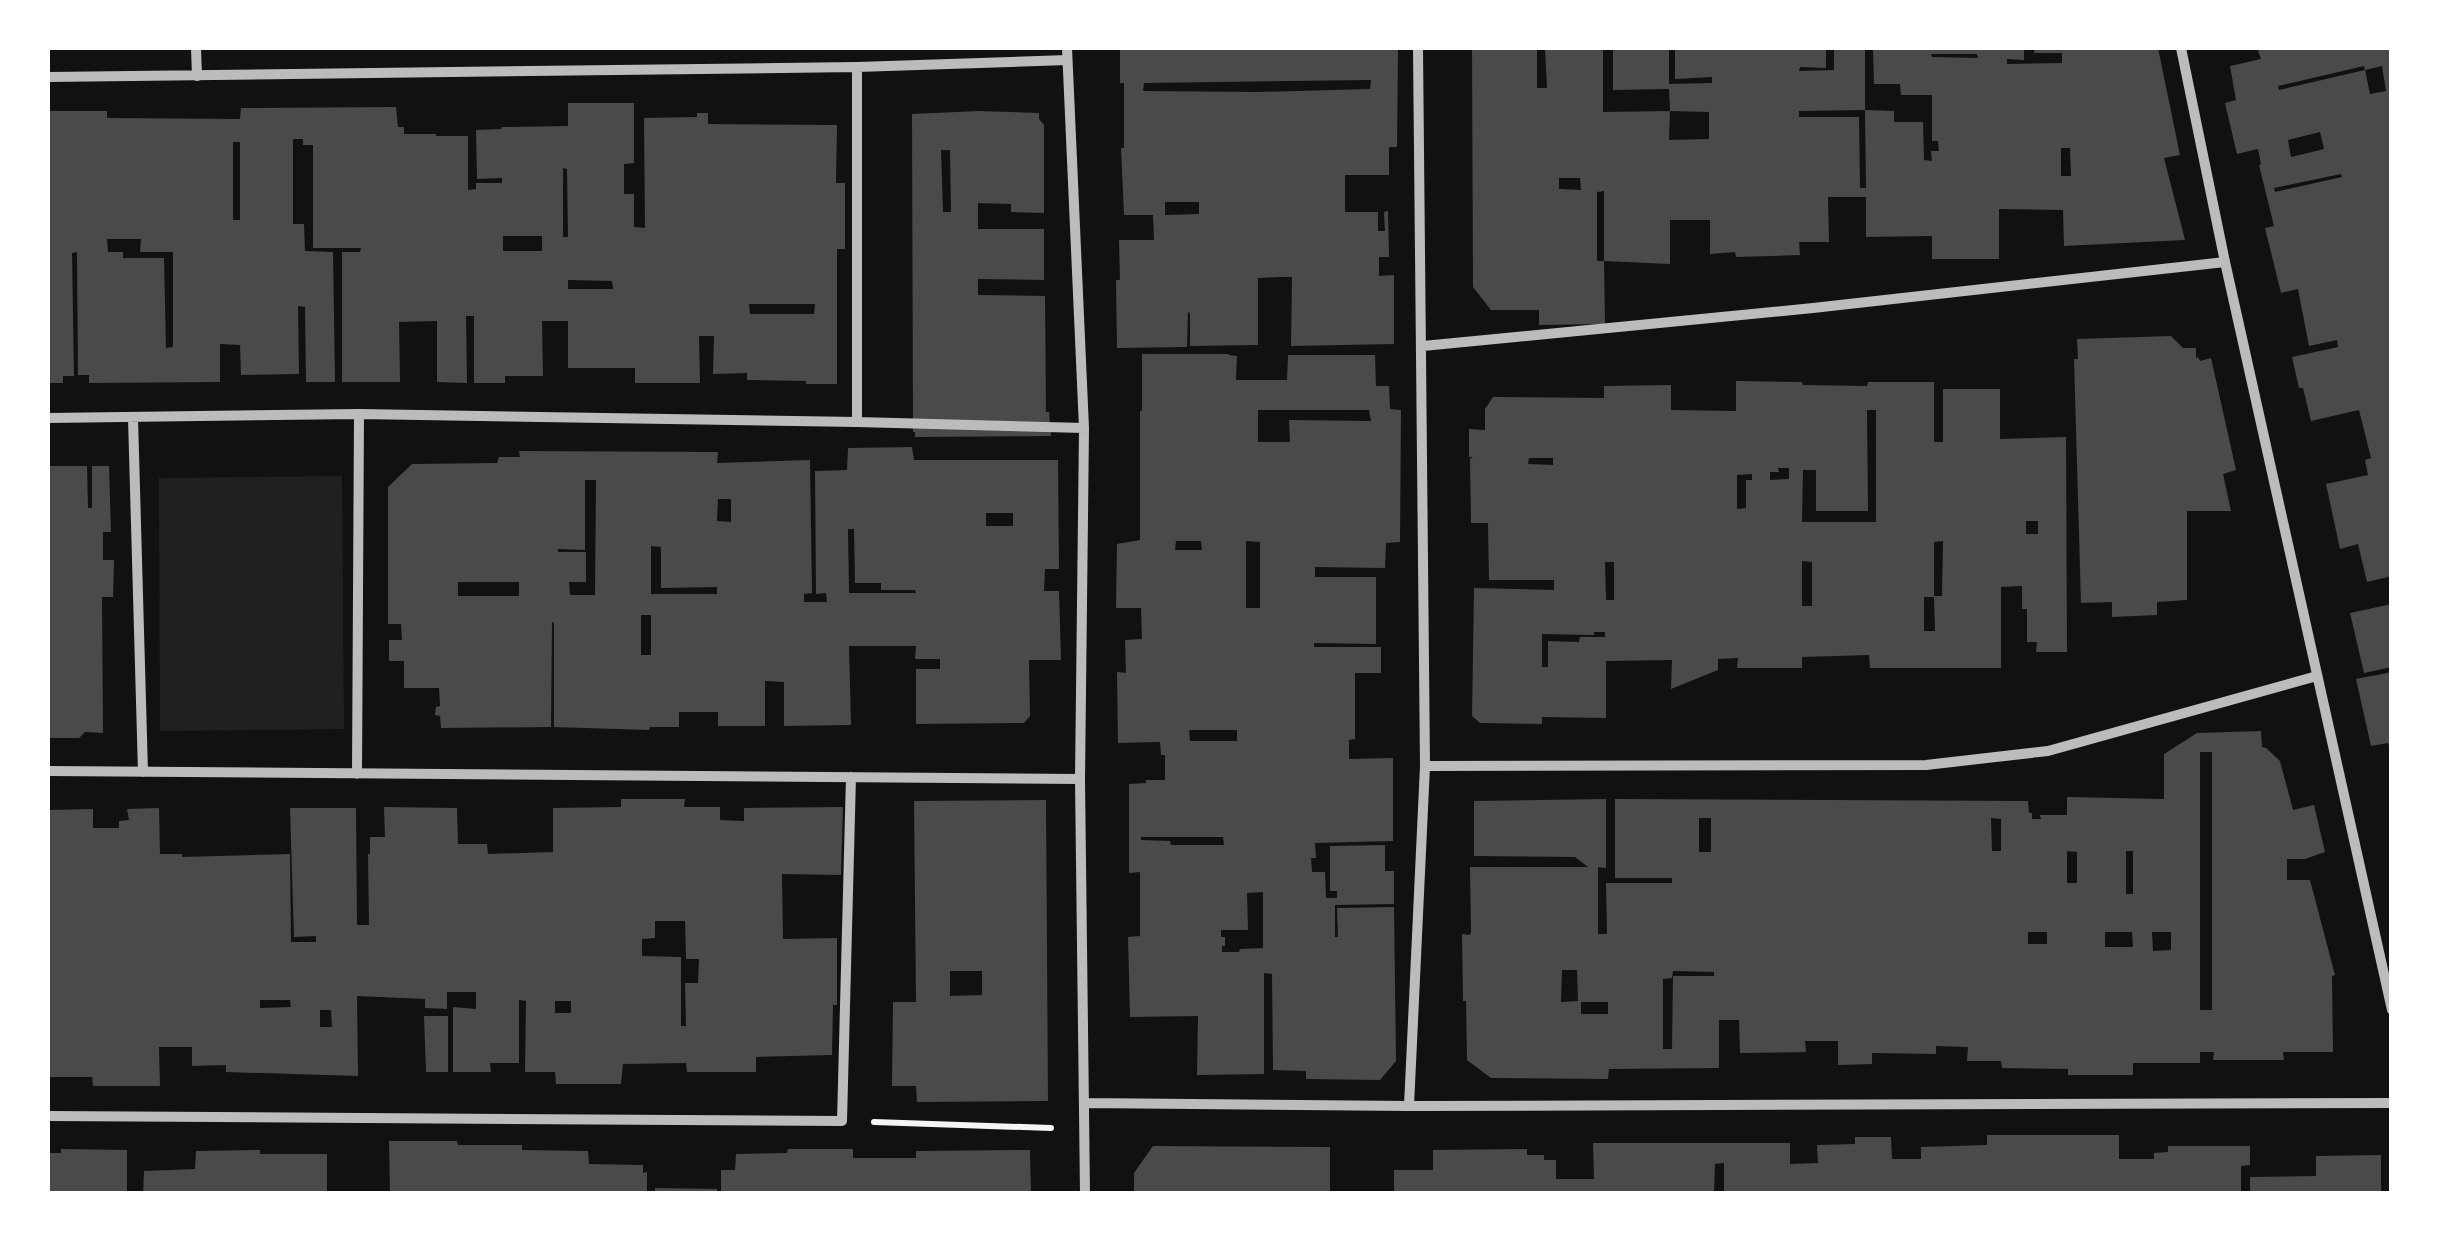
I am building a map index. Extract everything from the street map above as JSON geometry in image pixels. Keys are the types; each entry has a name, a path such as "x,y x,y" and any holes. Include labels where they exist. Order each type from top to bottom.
{"street":[{"path":"196,48 197,76"},
{"path":"1410,1106 1425,766 1418,48"},
{"path":"2181,48 2392,1010"},
{"path":"48,77 857,66 1067,54 1084,428 1080,779 1085,1194"},
{"path":"857,66 857,422"},
{"path":"1422,346 2226,262"},
{"path":"48,418 359,414 1084,428"},
{"path":"357,774 359,414"},
{"path":"133,418 142,772"},
{"path":"1425,766 1926,765 2048,751 2317,676"},
{"path":"48,771 1080,779"},
{"path":"48,1116 842,1120 851,778"},
{"path":"1085,1103 2392,1103"}],"path":[{"path":"842,1120 1086,1129"}],"shaded area":[{"path":"342,476 344,729 160,731 159,478"}],"building":[{"path":"1120,48 1398,48 1397,147 1389,147 1389,175 1345,175 1345,212 1378,212 1378,231 1385,231 1384,212 1388,211 1389,257 1379,257 1379,276 1394,275 1394,344 1291,346 1292,277 1280,277 1258,278 1258,345 1190,346 1188,312 1187,347 1117,348 1119,240 1154,240 1153,215 1124,215 1124,83 1120,83","holes":["1371,80 1370,89 1143,91 1144,83","1165,202 1199,202 1199,214 1165,215"]},
{"path":"1472,48 1537,48 1537,88 1547,88 1545,48 1603,48 1603,112 1670,111 1669,89 1613,90 1613,48 1669,48 1669,84 1712,83 1712,77 1675,79 1675,48 1826,48 1826,68 1800,67 1799,71 1834,70 1834,48 1865,48 1865,110 1894,111 1894,122 1923,122 1924,160 1932,161 1931,151 1939,151 1938,141 1932,141 1932,95 1901,95 1900,84 1874,84 1873,48 2024,48 2024,60 2007,59 2007,64 2062,63 2062,53 2034,53 2035,48 2158,48 2180,155 2164,158 2185,240 2064,246 2063,210 1999,209 1999,259 1932,259 1932,236 1866,237 1866,197 1828,197 1829,242 1799,242 1800,255 1710,254 1710,220 1670,220 1670,264 1604,261 1605,324 1539,325 1539,310 1491,310 1473,287","holes":["1931,54 1977,54 1978,58 1932,57","1865,110 1866,188 1860,188 1859,117 1799,117 1799,111","1670,111 1709,112 1709,139 1669,140","2061,148 2070,148 2071,176 2061,176","1559,178 1580,178 1581,190 1559,189","1604,191 1604,261 1597,261 1597,192"]},
{"path":"2257,48 2392,48 2392,576 2367,582 2358,544 2340,549 2326,484 2368,475 2365,460 2371,458 2359,410 2311,421 2292,357 2338,347 2337,340 2309,346 2298,289 2281,293 2265,228 2274,226 2258,149 2237,154 2225,103 2236,100 2230,66 2261,59","holes":["2364,66 2365,70 2279,90 2278,86","2382,66 2386,91 2370,94 2365,70","2320,132 2324,149 2291,157 2288,140","2341,174 2342,177 2275,192 2274,188"]},
{"path":"568,103 634,103 634,163 624,164 624,194 634,194 634,227 645,228 644,118 697,117 697,113 708,113 708,124 837,125 836,183 845,183 845,249 837,249 837,384 747,380 747,373 713,374 714,336 699,336 700,383 635,383 635,368 568,368 568,321 542,321 543,376 505,376 505,383 474,383 474,316 466,316 467,383 437,382 437,321 399,322 400,382 342,382 342,252 360,252 361,248 313,248 313,145 303,145 303,139 293,139 293,224 304,224 305,251 333,252 335,382 306,382 305,307 298,306 299,374 241,375 240,345 220,344 220,382 89,383 89,375 78,375 77,252 72,253 74,376 63,376 63,383 48,383 48,111 107,111 107,118 240,119 241,108 396,107 398,127 404,127 404,134 468,136 468,190 476,189 476,183 502,183 502,178 477,179 476,130 568,126","holes":["233,142 240,142 240,220 233,220","563,168 567,169 568,237 563,237","503,236 542,236 542,251 503,251","107,239 141,239 140,252 173,252 173,347 166,348 164,258 123,258 123,252 108,252","568,280 612,281 613,289 568,289","749,304 815,304 814,314 750,314"]},
{"path":"1039,113 1044,125 1044,213 1011,212 1011,204 978,203 978,229 1044,229 1044,280 978,279 978,295 1045,296 1046,412 1051,436 915,437 912,114","holes":["941,150 950,150 951,212 943,212"]},
{"path":"2171,336 2183,348 2196,348 2200,361 2211,358 2236,470 2223,474 2231,511 2187,511 2187,600 2157,602 2157,615 2112,617 2112,602 2081,603 2074,359 2078,359 2077,339"},
{"path":"1142,354 1237,356 1236,380 1287,380 1288,355 1375,355 1376,386 1389,386 1390,409 1401,410 1400,542 1386,543 1385,568 1315,567 1315,577 1376,577 1376,644 1314,643 1314,647 1381,647 1381,673 1355,673 1355,739 1349,740 1349,759 1393,758 1393,841 1315,843 1316,858 1311,858 1312,872 1325,872 1326,898 1337,898 1337,891 1330,891 1330,846 1385,845 1385,871 1394,871 1394,904 1335,905 1335,937 1337,908 1394,907 1396,1061 1380,1080 1306,1079 1306,1071 1273,1070 1272,974 1264,973 1264,1074 1197,1075 1198,1016 1130,1017 1128,937 1140,936 1140,872 1129,873 1129,784 1165,780 1165,755 1161,755 1160,742 1118,743 1117,672 1126,673 1125,640 1142,639 1141,608 1116,608 1117,544 1140,540","holes":["1258,410 1369,410 1371,421 1289,420 1290,442 1258,442","1176,541 1201,541 1202,550 1175,550","1246,541 1260,542 1260,608 1246,608","1189,730 1237,730 1237,741 1190,741","1141,837 1223,837 1224,845 1171,845 1170,841","1263,892 1263,948 1222,952 1225,937 1221,937 1221,930 1248,930 1247,893"]},
{"path":"1736,381 1867,386 1868,382 1934,382 1934,442 1943,442 1943,389 2000,389 2000,439 2066,437 2067,652 2036,652 2037,642 2027,642 2022,586 2001,587 2001,668 1870,668 1869,655 1802,657 1802,668 1737,668 1738,658 1718,659 1718,670 1671,689 1672,660 1606,661 1606,718 1542,717 1542,724 1480,723 1472,716 1474,588 1554,590 1554,580 1489,580 1488,523 1471,523 1473,457 1469,457 1469,429 1485,430 1485,409 1493,397 1604,398 1604,386 1671,385 1671,410 1736,411","holes":["1867,410 1876,410 1876,522 1802,522 1803,470 1816,470 1816,511 1868,511","1529,458 1553,458 1553,465 1528,464","1789,468 1789,479 1770,480 1770,472","1752,474 1752,480 1746,480 1746,508 1737,509 1737,475","2026,521 2038,521 2038,534 2026,534","1943,541 1942,596 1934,596 1934,542","1802,561 1812,562 1812,606 1802,606","1605,562 1614,562 1614,600 1606,600","1924,597 1934,597 1935,631 1924,631","1605,632 1605,637 1580,637 1579,642 1548,641 1548,667 1542,667 1542,634"]},
{"path":"912,447 914,460 1058,460 1059,569 1045,569 1044,591 1059,591 1061,660 1029,660 1030,716 1024,723 916,724 916,669 940,669 940,659 915,659 916,646 849,646 851,725 784,726 784,682 765,681 765,726 718,726 718,712 679,712 679,727 554,727 552,622 551,727 441,728 440,716 435,715 436,707 440,706 439,688 404,688 404,661 389,661 389,640 402,640 401,624 388,624 388,487 412,464 497,463 499,457 520,457 519,451 718,452 717,463 810,460 812,593 804,594 804,602 827,602 826,593 816,594 815,471 847,470 848,448","holes":["585,480 596,480 595,595 570,595 569,582 586,582 586,552 558,549 585,550","718,499 731,499 731,522 717,521","986,513 1013,513 1013,526 986,526","848,529 854,529 855,583 881,583 881,590 916,593 849,593","651,546 661,547 661,588 717,587 717,594 651,594","458,582 519,582 519,596 458,596","641,615 651,615 651,655 641,655"]},
{"path":"48,466 87,466 88,508 92,508 92,466 109,466 111,532 103,532 103,560 114,560 113,597 102,597 103,733 85,732 79,738 48,738"},
{"path":"2392,604 2392,667 2364,673 2350,613"},
{"path":"2392,672 2390,749 2388,743 2371,746 2356,679"},
{"path":"2261,731 2262,747 2280,761 2293,810 2314,805 2325,852 2305,859 2287,859 2287,880 2310,880 2335,975 2333,1052 2283,1052 2284,1060 2213,1060 2214,1052 2200,1052 2200,1063 2133,1063 2133,1075 2068,1075 2068,1069 2002,1068 2001,1061 1967,1061 1968,1047 1936,1046 1936,1054 1872,1053 1872,1064 1838,1065 1838,1041 1805,1041 1806,1052 1740,1053 1739,1020 1719,1020 1719,1068 1609,1069 1608,1079 1491,1078 1467,1060 1462,934 1471,932 1470,867 1588,867 1575,857 1474,856 1474,801 1606,799 1606,868 1598,867 1598,934 1607,934 1606,883 1672,883 1672,878 1615,878 1615,799 2028,801 2032,819 2041,819 2040,815 2067,815 2067,797 2164,799 2164,754 2197,733","holes":["2200,752 2212,752 2212,1010 2200,1010","1699,818 1711,818 1711,852 1699,852","1991,818 2001,819 2001,851 1992,851","2067,851 2077,852 2077,883 2067,883","2126,851 2133,851 2133,894 2126,894","2028,932 2047,932 2047,944 2028,944","2105,932 2132,932 2133,947 2105,947","2152,932 2171,932 2171,950 2153,951","1562,970 1577,970 1578,1001 1561,1002","1673,971 1714,972 1714,976 1673,976 1672,1049 1663,1049 1663,979 1672,978","1581,1002 1608,1002 1608,1014 1581,1014"]},
{"path":"621,799 685,799 684,807 720,807 720,820 744,821 744,808 843,807 841,875 782,874 783,939 837,938 832,1055 756,1057 756,1072 687,1072 686,1063 623,1064 621,1084 556,1084 555,1072 525,1072 526,1001 519,1000 519,1063 490,1063 491,1072 453,1072 453,1007 476,1009 476,992 447,992 447,1009 425,1008 425,999 357,996 358,1076 226,1072 226,1065 192,1066 192,1047 159,1047 160,1086 93,1086 92,1077 49,1077 48,810 93,809 93,828 119,828 119,821 129,820 127,809 159,808 160,854 290,854 291,942 316,942 316,936 294,937 290,808 356,808 357,925 369,925 370,837 385,837 384,807 457,808 458,844 487,844 488,854 553,852 553,808 621,807","holes":["655,921 685,921 686,959 699,959 698,983 685,983 686,1026 681,1026 681,957 642,956 642,939 655,938","260,1000 290,1000 291,1007 260,1008","555,1001 571,1001 571,1013 555,1013","320,1010 331,1010 332,1027 320,1027"]},
{"path":"1046,800 1048,1101 917,1102 916,1086 892,1086 893,1002 916,1002 914,801","holes":["950,971 982,971 982,995 950,996"]},
{"path":"424,1016 448,1016 448,1072 426,1072"},
{"path":"1987,1135 2119,1135 2119,1159 2154,1159 2154,1153 2168,1152 2168,1146 2250,1146 2250,1165 2241,1166 2241,1194 1724,1194 1724,1163 1715,1164 1714,1194 1394,1194 1394,1170 1433,1170 1433,1150 1527,1149 1527,1155 1556,1160 1556,1179 1594,1179 1593,1143 1790,1143 1790,1164 1818,1163 1817,1145 1855,1144 1855,1137 1891,1137 1892,1159 1921,1159 1921,1147 1987,1145"},
{"path":"389,1141 457,1141 458,1145 522,1145 522,1150 588,1151 589,1164 643,1165 643,1173 647,1172 647,1194 390,1194"},
{"path":"1153,1146 1330,1147 1330,1194 1134,1194 1134,1173"},
{"path":"61,1149 127,1150 127,1194 48,1194 48,1153 61,1153"},
{"path":"788,1149 853,1149 853,1158 916,1158 916,1151 1030,1150 1031,1194 721,1194 721,1170 735,1170 736,1154 787,1153"},
{"path":"260,1150 260,1154 327,1154 327,1194 143,1194 144,1171 195,1169 196,1151"},
{"path":"2381,1155 2381,1194 2250,1194 2250,1177 2316,1176 2316,1156"},
{"path":"655,1188 717,1189 717,1194 655,1194"}]}
